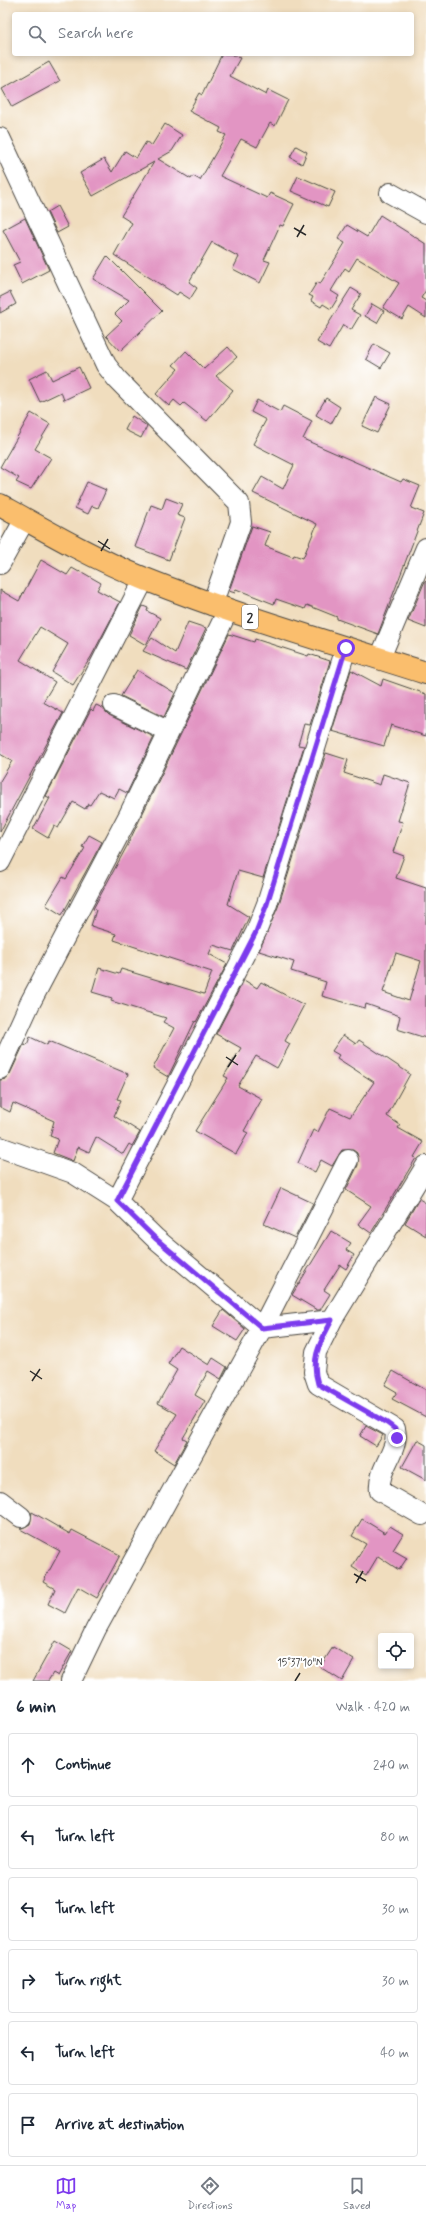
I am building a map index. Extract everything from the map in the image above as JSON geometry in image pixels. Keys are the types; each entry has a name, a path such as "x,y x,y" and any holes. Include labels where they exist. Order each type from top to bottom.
{"highway":[{"name":"2","path":"0,505 79,549 144,579 220,607 426,673"}],"street":[{"path":"0,138 106,365 117,379 239,503 241,522 220,607 169,732 125,824 30,1003 0,1069"},
{"path":"390,193 426,214"},
{"path":"0,564 25,519"},
{"path":"380,658 426,548"},
{"path":"0,862 144,579"},
{"path":"117,1201 256,932 269,896 346,648"},
{"path":"114,705 169,732"},
{"path":"0,1147 73,1173 117,1201 155,1238 262,1328 332,1320"},
{"path":"71,1681 96,1629 262,1328 348,1160"},
{"path":"422,1515 380,1491 379,1482 381,1475 397,1438 395,1429 318,1384 314,1372 316,1352 332,1320 426,1166"},
{"path":"0,1501 22,1517"}],"building":[{"path":"221,56 236,56 240,58 230,76 266,95 268,90 288,100 275,126 270,123 257,147 241,139 220,176 267,198 270,193 294,204 283,226 280,225 264,260 270,262 260,283 233,269 239,257 212,242 189,282 197,288 190,299 179,292 177,295 114,255 132,223 121,216 154,162 93,196 80,173 104,159 112,172 125,151 136,158 146,142 152,145 165,124 182,135 172,151 158,159 191,179 193,176 200,180 226,135 219,132 221,128 189,111 199,93 202,95"},
{"path":"49,62 60,81 12,107 2,89"},
{"path":"296,146 307,152 302,164 290,157"},
{"path":"298,176 335,192 328,207 291,191"},
{"path":"57,206 68,227 57,233 47,212"},
{"path":"380,215 426,244 426,290 421,298 426,301 426,318 409,307 402,319 383,308 399,283 357,258 349,271 345,268 331,291 339,296 331,309 323,304 321,307 311,301 313,297 309,295 317,282 320,284 345,243 338,239 347,225 367,237"},
{"path":"25,218 49,270 22,284 13,265 20,262 3,230"},
{"path":"107,256 162,311 120,351 106,336 122,321 115,314 129,300 93,279"},
{"path":"351,288 361,294 351,310 360,315 351,330 343,325 329,349 317,342"},
{"path":"10,292 16,304 0,313 0,297"},
{"path":"372,304 384,311 377,323 365,316"},
{"path":"374,344 390,353 381,368 366,359"},
{"path":"228,347 237,357 216,376 233,390 207,421 184,403 181,406 174,400 169,406 156,394 178,369 173,365 186,351 204,369"},
{"path":"79,367 89,388 64,400 61,392 40,402 29,379 47,370 52,380"},
{"path":"376,397 391,404 377,433 362,426"},
{"path":"326,398 340,407 331,424 316,415"},
{"path":"257,400 280,412 283,406 312,421 303,439 401,482 403,479 420,486 411,508 424,513 378,634 337,619 337,617 307,605 305,609 276,599 274,604 236,589 235,593 229,591 252,526 270,532 265,546 293,557 294,555 303,558 317,524 253,493 262,477 283,489 294,465 253,444 266,420 251,412"},
{"path":"31,413 50,424 35,449 51,458 31,489 16,482 19,478 0,467"},
{"path":"132,416 147,426 141,438 125,430"},
{"path":"87,482 106,490 98,508 92,506 88,514 75,508"},
{"path":"166,498 182,504 177,515 185,518 169,560 135,547 151,505 162,509"},
{"path":"41,560 67,575 72,568 79,572 80,571 101,583 97,590 120,602 91,657 73,685 52,672 68,644 40,627 20,660 55,682 43,702 63,713 0,832 0,781 12,761 0,754 0,590 19,601"},
{"path":"425,581 426,582 426,628 408,621"},
{"path":"143,606 148,608 147,611 160,618 146,645 129,635"},
{"path":"188,622 206,628 186,670 143,651 152,638 175,653"},
{"path":"229,634 254,642 255,639 308,656 309,654 330,661 310,725 304,724 298,745 304,746 263,878 238,871 228,904 249,917 233,951 213,945 209,954 227,964 196,1022 195,1021 168,1077 153,1068 174,1028 163,1022 166,1018 111,1001 112,998 92,992 99,968 119,974 121,969 204,994 212,972 114,940 116,934 91,926 96,910 93,909 127,846"},
{"path":"137,670 175,693 164,717 121,696"},
{"path":"351,670 381,686 383,679 426,694 426,736 391,725 384,746 332,731"},
{"path":"96,705 103,708 109,715 154,737 127,793 119,789 114,798 99,791 90,805 88,804 85,809 73,802 58,828 54,826 48,838 33,829 50,798 46,796 91,709 93,711"},
{"path":"326,753 348,760 344,773 380,785 383,774 410,783 398,821 403,822 393,852 404,856 396,878 426,888 426,1038 397,1029 400,1016 366,1004 365,1008 322,996 326,982 291,971 294,962 259,951 278,907","holes":["396,953 421,961 409,1001 383,992"]},
{"path":"89,835 102,842 62,915 46,905 63,877 66,879 85,848 82,847"},
{"path":"244,980 257,988 261,982 304,1005 285,1041 290,1044 277,1068 256,1056 238,1086 262,1099 244,1131 248,1133 236,1154 195,1131 228,1078 224,1076 241,1048 216,1034"},
{"path":"343,1035 356,1044 359,1040 410,1074 387,1116 400,1125 398,1128 423,1142 414,1157 416,1158 371,1233 358,1224 371,1206 346,1190 358,1165 357,1153 353,1150 342,1150 332,1166 321,1160 315,1172 298,1163 313,1130 318,1132 330,1108 350,1117 374,1082 337,1058 339,1055 332,1051"},
{"path":"30,1037 47,1045 49,1041 128,1074 117,1099 121,1100 114,1116 140,1132 132,1146 129,1144 123,1154 96,1137 89,1152 78,1147 73,1161 53,1153 58,1139 50,1136 54,1121 13,1103 10,1112 0,1107 0,1080 6,1079 10,1074 24,1044 27,1045"},
{"path":"281,1188 313,1203 295,1238 264,1224"},
{"path":"419,1199 426,1203 426,1236 405,1223"},
{"path":"331,1231 351,1243 346,1250 354,1255 346,1269 340,1265 324,1290 330,1294 320,1310 317,1310 292,1295"},
{"path":"223,1310 245,1329 237,1341 213,1326"},
{"path":"179,1346 209,1365 213,1358 227,1367 221,1379 208,1371 195,1395 205,1401 183,1438 187,1440 174,1464 154,1451 177,1414 158,1403 177,1370 168,1364"},
{"path":"393,1371 426,1390 426,1417 392,1399 397,1392 385,1385"},
{"path":"366,1426 383,1435 376,1446 360,1436"},
{"path":"417,1440 426,1445 426,1480 402,1467"},
{"path":"32,1512 70,1534 72,1530 120,1555 97,1598 78,1587 65,1613 48,1604 55,1589 43,1582 60,1551 20,1529 30,1524"},
{"path":"362,1519 385,1533 390,1526 403,1534 393,1550 407,1558 399,1570 378,1556 366,1576 352,1567 366,1544 352,1536"},
{"path":"55,1641 72,1651 58,1676 53,1673 48,1681 33,1681"},
{"path":"333,1647 354,1660 342,1681 320,1667"}],"route":[{"path":"346,648 267,904 256,932 117,1201 155,1238 262,1328 332,1320 316,1352 314,1372 318,1384 387,1423 395,1429 397,1438"}]}
